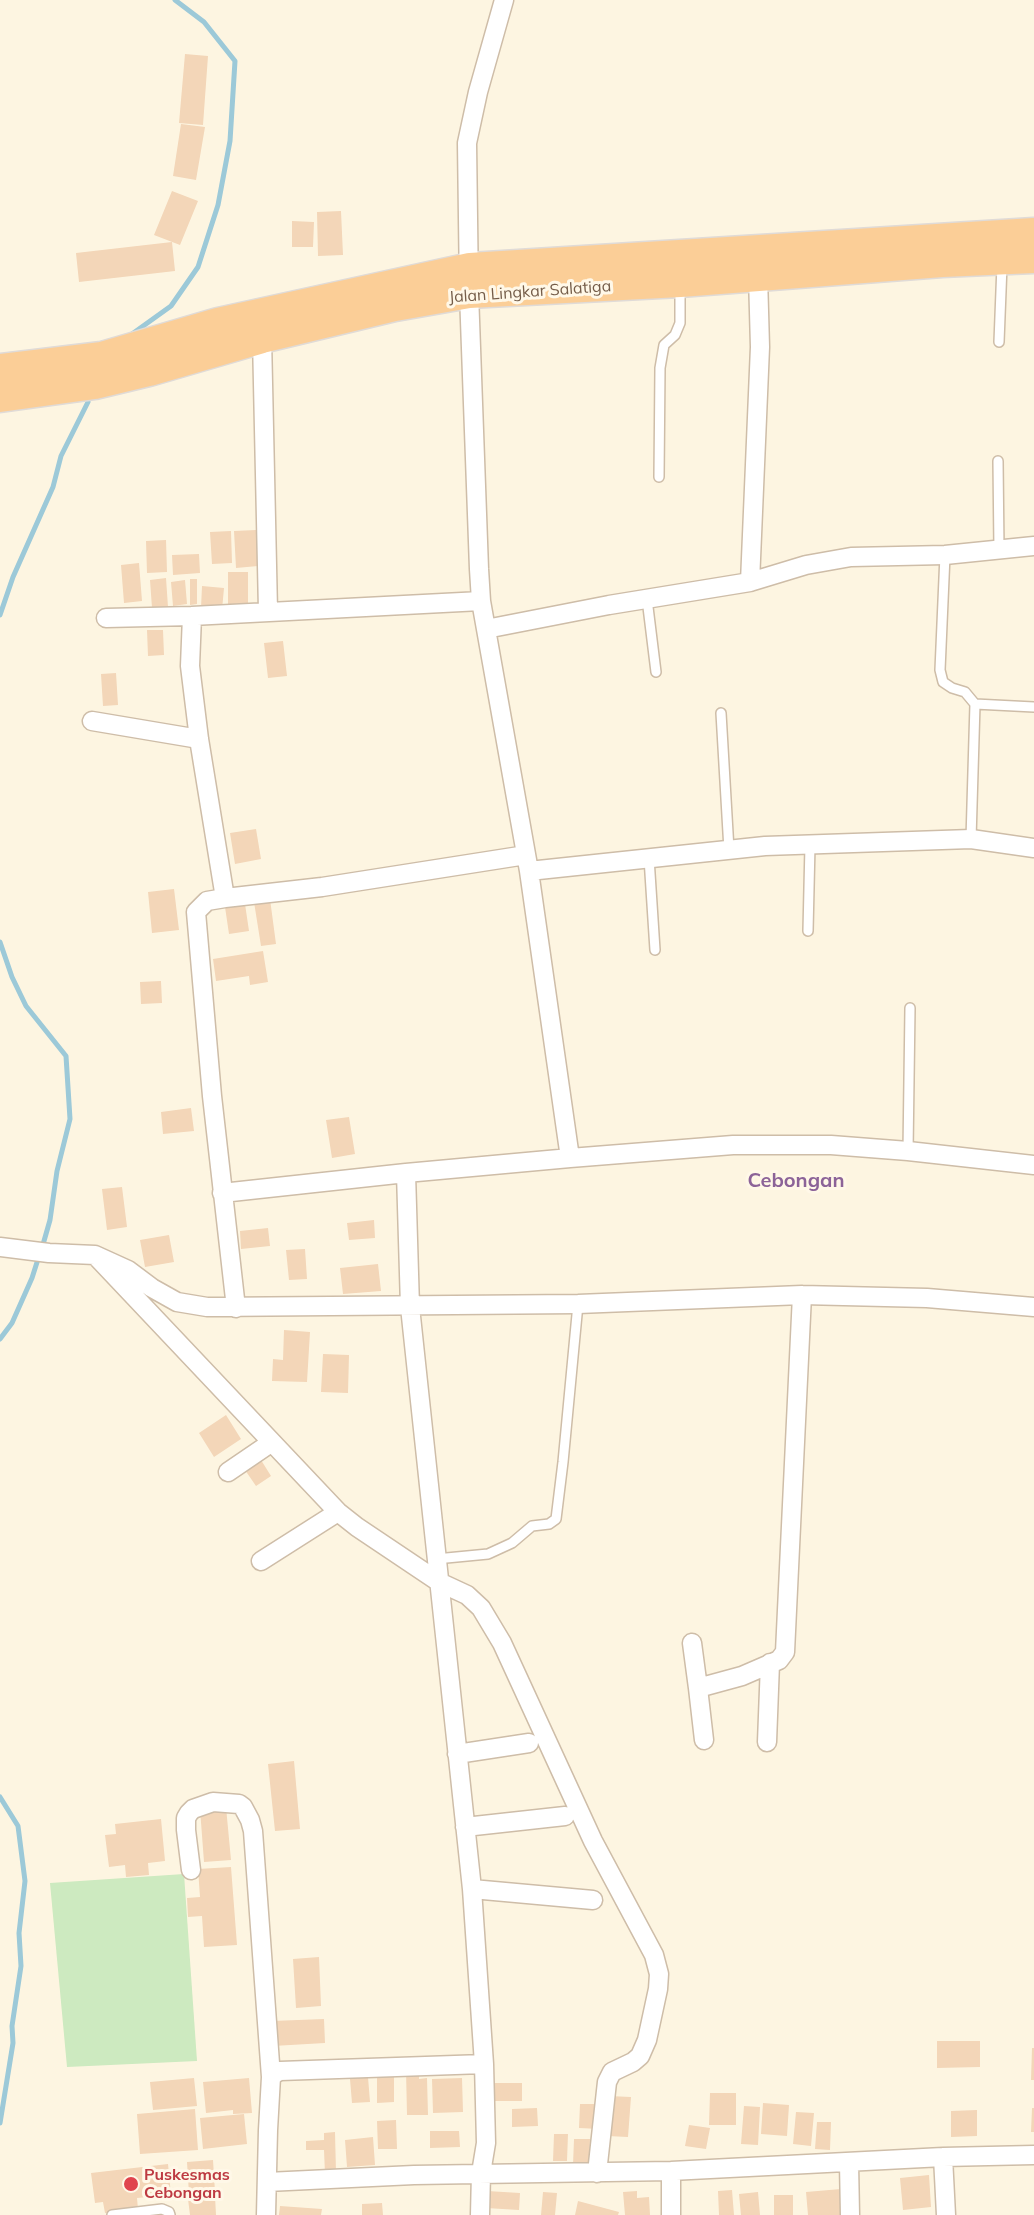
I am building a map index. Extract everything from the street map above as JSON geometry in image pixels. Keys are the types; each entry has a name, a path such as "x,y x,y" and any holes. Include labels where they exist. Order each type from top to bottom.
{"highway":[{"name":"Jalan Lingkar Salatiga","path":"0,369 102,357 218,323 470,280 1034,233"},
{"name":"Jalan Lingkar Salatiga","path":"0,397 95,384 150,371 262,338 395,306 470,280 680,282 942,262 1034,258"}],"street":[{"path":"504,0 478,92 467,143 481,601 527,863 570,1158"},
{"path":"750,582 760,347 758,276"},
{"path":"262,338 268,611"},
{"path":"486,629 750,582 806,565 851,557 945,555 1034,546"},
{"path":"106,618 192,616 481,601"},
{"path":"192,616 189,666 225,898"},
{"path":"92,721 199,739"},
{"path":"236,1308 222,1193 196,912 207,901 527,863 649,858 729,850 971,839 1034,848"},
{"path":"222,1193 406,1173 733,1145 831,1145 1034,1165"},
{"path":"406,1173 410,1306 472,1889 484,2064 486,2143 481,2173 480,2215"},
{"path":"0,1247 22,1251 94,1255 128,1270 152,1288 177,1302 207,1307 578,1304 802,1295 927,1298 1034,1307"},
{"path":"94,1255 338,1512 439,1582 466,1595 481,1608 502,1643 593,1841 654,1955 659,1974 647,2040 640,2056 612,2072 607,2082 597,2173"},
{"path":"698,1688 742,1676 779,1660 785,1652 802,1295"},
{"path":"228,1472 272,1442"},
{"path":"261,1561 338,1512"},
{"path":"692,1643 704,1740"},
{"path":"767,1742 770,1663"},
{"path":"457,1754 529,1743"},
{"path":"191,1870 186,1830 186,1818 189,1813 213,1802 238,1804 243,1807 253,1831 271,2078 266,2215"},
{"path":"465,1827 565,1816"},
{"path":"472,1889 593,1900"},
{"path":"271,2078 280,2071 484,2064"},
{"path":"267,2182 481,2173 597,2173 1034,2155"},
{"path":"943,2157 946,2215"},
{"path":"849,2163 850,2215"},
{"path":"670,2215 671,2170"}],"lane":[{"path":"999,342 1002,259"},
{"path":"659,477 660,368 664,345 675,335 680,323 680,282"},
{"path":"998,461 999,550"},
{"path":"945,555 940,670 943,681 952,688 965,692 975,704 971,839"},
{"path":"647,599 656,672"},
{"path":"975,704 1034,707"},
{"path":"721,713 729,850"},
{"path":"808,931 810,845"},
{"path":"649,858 655,950"},
{"path":"908,1151 910,1008"},
{"path":"436,1559 488,1554 512,1543 532,1526 549,1524 556,1519 578,1304"},
{"path":"112,2215 162,2209 170,2215"}],"green space":[{"path":"184,1874 197,2061 67,2067 50,1883"}],"building":[{"path":"185,54 208,56 203,125 179,123"},
{"path":"181,124 205,127 196,180 173,176"},
{"path":"172,191 198,201 180,245 154,235"},
{"path":"341,211 343,255 318,256 317,212"},
{"path":"292,221 314,222 313,247 292,247"},
{"path":"172,242 175,271 79,282 76,253"},
{"path":"256,530 258,566 236,568 234,531"},
{"path":"231,531 232,563 212,564 210,532"},
{"path":"166,540 167,572 147,573 146,541"},
{"path":"199,554 200,573 173,575 172,555"},
{"path":"139,563 142,601 124,603 121,565"},
{"path":"228,572 248,572 248,606 228,606"},
{"path":"166,578 168,607 152,608 150,580"},
{"path":"190,579 197,579 197,604 190,605"},
{"path":"185,580 187,604 173,606 171,582"},
{"path":"202,586 224,588 222,610 201,608"},
{"path":"147,630 163,630 164,655 148,656"},
{"path":"283,641 287,676 268,678 264,643"},
{"path":"116,673 118,705 103,706 101,674"},
{"path":"256,829 261,859 235,864 230,833"},
{"path":"174,889 179,930 152,933 148,892"},
{"path":"270,899 276,944 261,946 254,902"},
{"path":"245,904 249,931 229,934 225,907"},
{"path":"263,951 268,982 250,985 249,976 216,981 213,959"},
{"path":"161,981 162,1003 141,1004 140,982"},
{"path":"191,1108 194,1131 163,1134 161,1112"},
{"path":"349,1117 355,1154 332,1158 326,1120"},
{"path":"122,1187 127,1227 107,1230 102,1189"},
{"path":"374,1220 375,1238 349,1240 347,1223"},
{"path":"268,1228 270,1246 241,1249 240,1231"},
{"path":"169,1235 174,1262 145,1267 140,1240"},
{"path":"305,1249 307,1279 289,1280 286,1250"},
{"path":"378,1264 381,1291 343,1294 340,1268"},
{"path":"284,1330 310,1332 307,1382 272,1381 273,1359 283,1360"},
{"path":"323,1354 349,1355 348,1393 321,1392"},
{"path":"226,1415 241,1439 214,1457 199,1433"},
{"path":"261,1460 271,1476 256,1486 245,1470"},
{"path":"294,1761 300,1829 275,1831 268,1764"},
{"path":"226,1807 231,1860 204,1862 200,1809"},
{"path":"161,1819 165,1861 148,1863 149,1875 126,1877 125,1865 109,1867 105,1835 116,1834 115,1824"},
{"path":"231,1867 237,1945 204,1947 202,1916 188,1917 187,1898 200,1897 198,1869"},
{"path":"319,1957 321,2006 296,2008 293,1959"},
{"path":"324,2019 325,2043 273,2046 272,2021"},
{"path":"937,2041 980,2041 980,2067 937,2068"},
{"path":"1032,2048 1034,2048 1034,2080 1031,2080"},
{"path":"406,2070 419,2070 419,2079 427,2078 428,2115 407,2115"},
{"path":"377,2076 394,2076 394,2102 377,2103"},
{"path":"368,2077 370,2102 352,2103 350,2079"},
{"path":"194,2078 197,2106 153,2110 150,2082"},
{"path":"249,2078 252,2113 233,2114 233,2110 206,2113 203,2082"},
{"path":"462,2078 463,2112 433,2113 432,2079"},
{"path":"490,2083 522,2083 522,2101 490,2101"},
{"path":"710,2093 736,2093 736,2125 709,2125"},
{"path":"609,2096 631,2097 628,2137 607,2136"},
{"path":"763,2103 789,2105 787,2136 761,2134"},
{"path":"580,2104 600,2104 599,2129 579,2128"},
{"path":"744,2106 760,2107 758,2145 741,2144"},
{"path":"537,2108 538,2126 512,2127 512,2109"},
{"path":"1032,2108 1034,2108 1034,2132 1031,2132"},
{"path":"195,2109 198,2150 140,2154 137,2114"},
{"path":"977,2110 977,2136 951,2137 951,2111"},
{"path":"796,2112 814,2113 811,2146 793,2144"},
{"path":"244,2114 247,2144 203,2149 200,2118"},
{"path":"396,2120 397,2149 378,2149 377,2121"},
{"path":"817,2122 831,2122 830,2150 815,2149"},
{"path":"689,2125 710,2128 706,2149 685,2146"},
{"path":"430,2131 459,2131 460,2147 430,2148"},
{"path":"335,2132 336,2173 325,2174 324,2150 306,2150 306,2141 324,2140 324,2133"},
{"path":"554,2134 568,2134 567,2161 553,2161"},
{"path":"373,2137 375,2165 347,2167 345,2140"},
{"path":"574,2139 590,2139 589,2166 573,2165"},
{"path":"213,2160 215,2192 189,2194 187,2162"},
{"name":"Puskesmas Cebongan","path":"168,2164 171,2195 137,2198 138,2209 105,2213 103,2202 95,2203 91,2173"},
{"path":"929,2175 931,2207 903,2210 900,2178"},
{"path":"841,2189 843,2215 808,2215 806,2192"},
{"path":"732,2190 734,2215 719,2215 718,2191"},
{"path":"487,2191 520,2193 519,2210 486,2208"},
{"path":"637,2191 637,2198 649,2197 650,2215 625,2215 623,2192"},
{"path":"543,2192 557,2193 555,2215 541,2215"},
{"path":"758,2192 760,2215 741,2215 739,2194"},
{"path":"774,2195 793,2195 793,2215 774,2215"},
{"path":"215,2196 216,2215 190,2215 188,2199"},
{"path":"578,2201 619,2212 618,2215 575,2215"},
{"path":"382,2203 383,2215 362,2215 362,2204"},
{"path":"280,2206 322,2209 321,2215 279,2215"}],"waterway":[{"path":"132,334 171,306 198,267 218,205 230,141 235,61 204,22 175,0"},
{"path":"0,615 13,577 53,487 61,456 88,402"},
{"path":"0,942 12,977 26,1006 66,1056 70,1119 57,1171 50,1220 42,1248"},
{"path":"0,1339 12,1323 39,1256"},
{"path":"0,1797 18,1826 25,1881 19,1933 21,1966 12,2026 13,2043 0,2123"}],"place":[{"name":"Puskesmas Cebongan","path":"131,2184"}],"district":[{"name":"Cebongan","path":"796,1181"}]}
